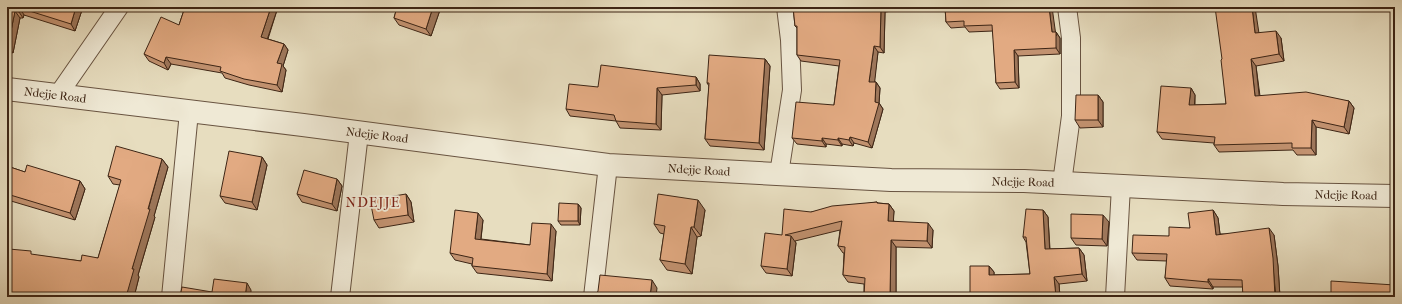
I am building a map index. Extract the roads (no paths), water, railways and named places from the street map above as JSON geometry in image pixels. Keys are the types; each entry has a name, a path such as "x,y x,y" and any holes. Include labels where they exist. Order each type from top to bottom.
{"street":[{"path":"58,95 119,7"},
{"path":"779,174 792,90 790,40 786,7"},
{"path":"1062,183 1071,116 1071,38 1067,7"},
{"name":"Ndejje Road","path":"7,89 608,165 891,180 1024,181 1283,194 1395,196"},
{"path":"171,297 190,112"},
{"path":"340,297 358,133"},
{"path":"593,297 608,165"},
{"path":"1115,297 1121,186"}],"district":[{"name":"NDEJJE","path":"373,202"}]}
